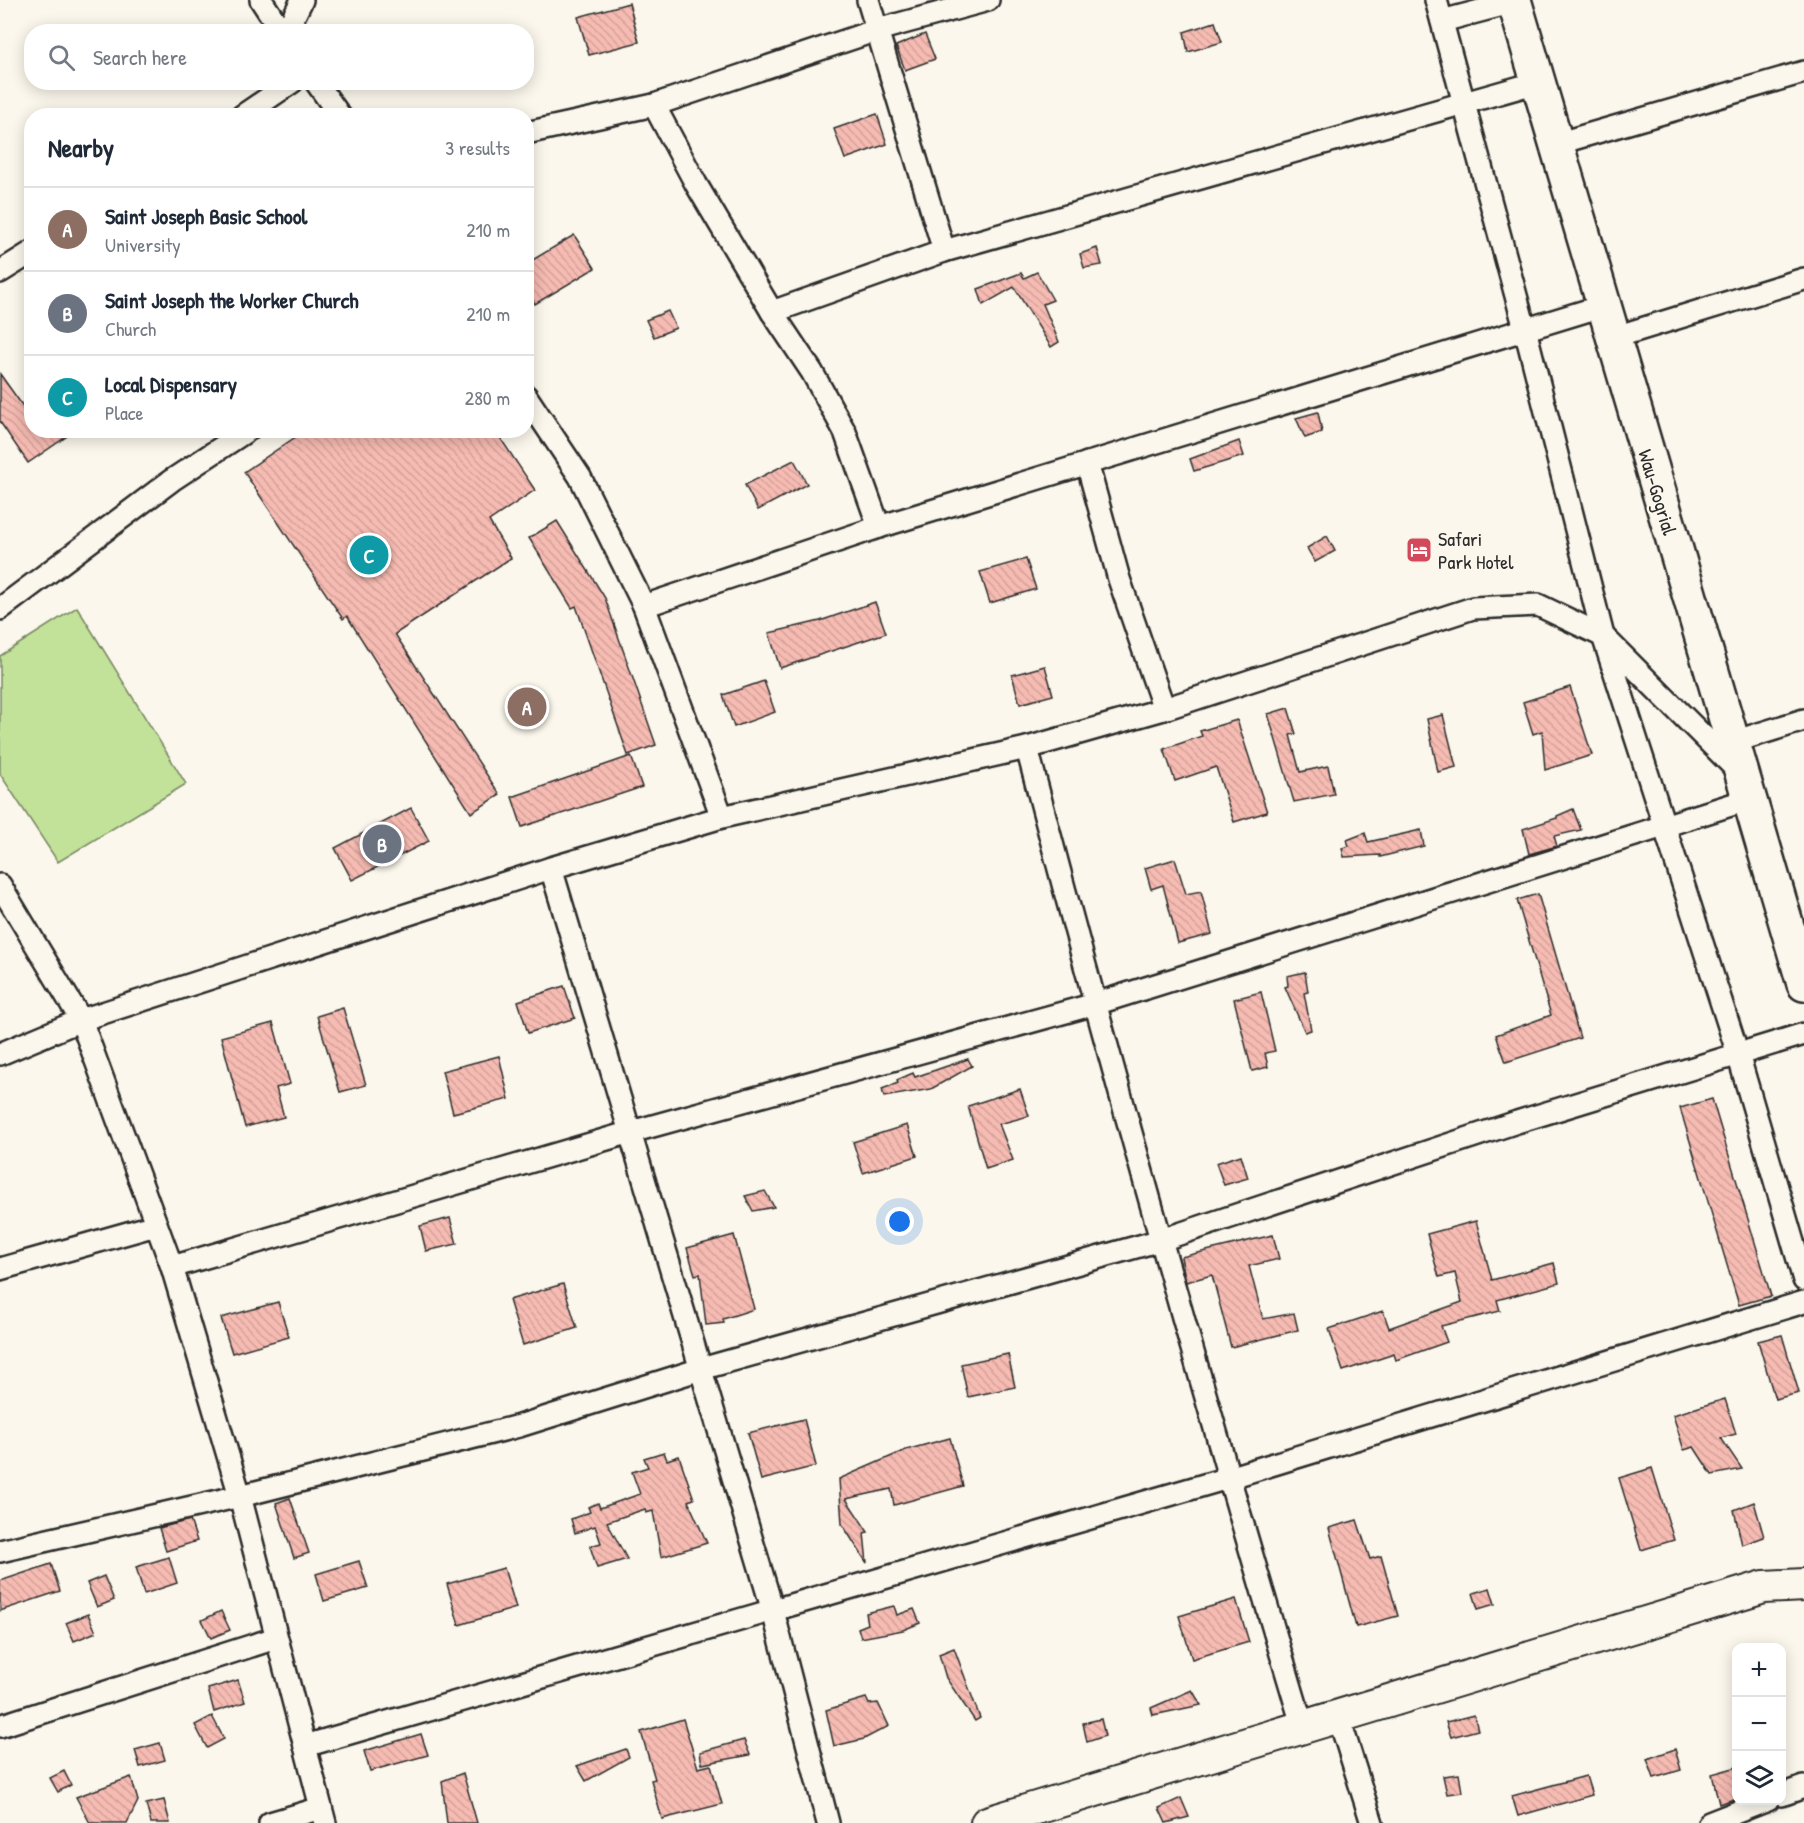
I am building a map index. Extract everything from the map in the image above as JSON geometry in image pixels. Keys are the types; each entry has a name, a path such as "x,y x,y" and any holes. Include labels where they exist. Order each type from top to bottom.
{"main road":[{"name":"Wau-Gogrial","path":"1514,1 1602,306 1746,787 1800,952 1804,984"}],"street":[{"path":"261,0 277,24"},
{"path":"290,24 302,0"},
{"path":"868,0 944,251"},
{"path":"534,131 654,105 877,30 988,0"},
{"path":"1436,0 1526,329 1603,636 1666,825 1738,1054 1804,1280"},
{"path":"1442,21 1514,1"},
{"path":"1556,144 1804,72"},
{"path":"772,312 944,251 1538,82"},
{"path":"254,108 280,90"},
{"path":"322,90 334,108"},
{"path":"654,105 696,184 772,312 812,372 845,432 879,527"},
{"path":"0,272 24,257"},
{"path":"1612,338 1804,279"},
{"path":"644,606 879,527 1602,306"},
{"path":"534,408 580,477 644,606 722,817"},
{"path":"0,609 172,480 236,438"},
{"path":"1087,463 1119,579 1164,709"},
{"path":"0,1054 81,1020 551,868 722,817 1027,748 1164,709 1473,608 1538,605 1603,636 1746,787 1666,825 1095,1004 631,1132 172,1267"},
{"path":"1733,742 1804,720"},
{"path":"1027,748 1095,1004 1228,1478 1303,1728"},
{"path":"551,868 773,1611 828,1823"},
{"path":"0,885 81,1020 172,1267 240,1496 323,1816 270,1823"},
{"path":"0,1551 240,1496 519,1426 700,1368 1161,1240 1506,1126 1804,1034"},
{"path":"0,1269 156,1225"},
{"path":"305,1746 1228,1478 1804,1302"},
{"path":"987,1823 1339,1718 1764,1587 1804,1585"},
{"path":"0,1726 276,1638"},
{"path":"1339,1718 1372,1823"},
{"path":"1786,1794 1804,1787"},
{"path":"1709,1823 1755,1805"}],"green space":[{"path":"77,607 186,784 58,862 0,774 0,656"}],"building":[{"path":"629,3 639,42 589,55 578,17"},
{"path":"1215,22 1222,42 1188,52 1184,32"},
{"path":"925,34 935,59 905,70 896,46"},
{"path":"877,114 887,144 845,159 834,129"},
{"path":"574,235 595,268 535,304 534,259"},
{"path":"1097,248 1102,265 1084,268 1080,254"},
{"path":"1037,272 1053,300 1043,304 1059,342 1051,347 1014,287 983,305 978,289 1021,273 1024,278"},
{"path":"668,311 676,328 654,337 646,320"},
{"path":"0,374 24,408 24,438 64,438 28,463 0,422"},
{"path":"1318,412 1322,432 1305,438 1296,418"},
{"path":"294,438 500,438 535,490 489,521 511,558 395,634 500,795 471,813 347,616 343,619 244,472"},
{"path":"1239,441 1244,456 1194,471 1190,459"},
{"path":"794,460 807,484 758,510 745,485"},
{"path":"557,521 605,598 656,745 628,755 576,606 572,608 529,538"},
{"path":"1327,536 1335,551 1315,562 1307,548"},
{"path":"1026,559 1036,589 990,603 980,572"},
{"path":"875,602 886,633 780,668 769,633 820,621"},
{"path":"1045,666 1053,695 1020,704 1012,675"},
{"path":"764,681 775,712 734,727 723,695"},
{"path":"1570,687 1592,755 1545,770 1542,731 1533,734 1523,702"},
{"path":"1288,708 1296,734 1290,735 1300,772 1328,766 1334,794 1294,802 1268,714"},
{"path":"1443,715 1456,767 1438,772 1427,719"},
{"path":"1237,720 1267,812 1234,822 1216,767 1175,781 1164,749 1202,736 1200,731"},
{"path":"631,756 642,787 522,827 512,797"},
{"path":"411,808 429,841 352,880 335,848"},
{"path":"1573,809 1581,830 1554,836 1557,846 1529,854 1523,829 1557,818"},
{"path":"1421,830 1424,846 1380,857 1380,855 1344,857 1342,848 1349,846 1347,840 1365,833 1368,842"},
{"path":"1175,859 1186,894 1201,891 1212,934 1178,943 1163,885 1151,889 1145,868"},
{"path":"1538,894 1580,1038 1506,1062 1496,1035 1551,1015 1517,900"},
{"path":"1305,972 1308,992 1304,993 1311,1030 1305,1032 1285,987 1288,986 1287,976"},
{"path":"564,986 575,1018 528,1033 518,1001"},
{"path":"1261,992 1275,1051 1265,1053 1268,1067 1252,1071 1234,999"},
{"path":"343,1008 366,1085 340,1092 317,1016"},
{"path":"273,1023 290,1084 276,1088 284,1117 245,1127 221,1037"},
{"path":"499,1056 509,1099 453,1113 442,1071"},
{"path":"968,1059 972,1066 931,1089 884,1097 882,1089 898,1083 897,1080 913,1073 915,1077"},
{"path":"1020,1089 1029,1116 999,1124 1013,1160 986,1169 968,1106"},
{"path":"1712,1099 1771,1296 1739,1305 1680,1108"},
{"path":"907,1125 917,1156 863,1173 853,1142"},
{"path":"1241,1155 1248,1178 1224,1185 1216,1163"},
{"path":"765,1191 774,1207 753,1211 745,1196"},
{"path":"450,1218 457,1244 426,1251 420,1226"},
{"path":"1476,1221 1492,1280 1554,1263 1559,1283 1497,1300 1500,1311 1441,1326 1447,1342 1396,1360 1394,1354 1343,1371 1329,1329 1383,1311 1389,1328 1462,1302 1455,1273 1439,1277 1427,1234"},
{"path":"734,1235 754,1309 723,1319 724,1323 706,1325 700,1274 695,1275 687,1248"},
{"path":"1273,1235 1279,1259 1249,1266 1263,1319 1294,1313 1298,1330 1231,1347 1212,1275 1186,1282 1181,1257"},
{"path":"563,1284 577,1328 523,1345 509,1300"},
{"path":"278,1302 289,1337 232,1353 221,1318"},
{"path":"1782,1335 1799,1393 1775,1399 1758,1341"},
{"path":"1008,1354 1015,1387 968,1397 961,1364"},
{"path":"1725,1399 1736,1434 1721,1438 1742,1469 1712,1475 1694,1447 1684,1450 1673,1415"},
{"path":"804,1419 816,1466 761,1480 748,1433"},
{"path":"950,1438 963,1486 894,1505 891,1489 846,1499 868,1532 864,1533 867,1563 842,1524 839,1479 906,1450"},
{"path":"664,1452 667,1460 679,1456 694,1499 688,1501 707,1543 661,1557 653,1511 646,1513 645,1509 607,1522 627,1559 597,1568 590,1546 601,1543 595,1526 575,1533 571,1519 590,1512 588,1507 598,1503 600,1508 640,1494 632,1472 648,1467 644,1458"},
{"path":"1652,1468 1674,1540 1641,1550 1619,1478"},
{"path":"290,1498 309,1553 294,1558 276,1503"},
{"path":"1754,1502 1764,1537 1742,1545 1734,1510"},
{"path":"190,1520 197,1541 166,1551 159,1528"},
{"path":"1357,1520 1370,1559 1381,1556 1398,1616 1356,1627 1329,1528"},
{"path":"169,1557 177,1583 144,1594 136,1567"},
{"path":"359,1561 368,1588 324,1601 316,1574"},
{"path":"51,1564 60,1591 0,1611 0,1581"},
{"path":"504,1568 516,1608 459,1625 447,1584"},
{"path":"104,1576 114,1600 97,1607 87,1583"},
{"path":"1490,1588 1495,1604 1478,1609 1473,1593"},
{"path":"1236,1599 1249,1642 1192,1659 1179,1616"},
{"path":"894,1606 897,1615 914,1609 920,1623 903,1630 861,1638 858,1628 868,1624 866,1613"},
{"path":"221,1611 230,1630 211,1638 202,1620"},
{"path":"88,1614 96,1632 74,1641 66,1623"},
{"path":"954,1648 980,1718 975,1721 946,1678 939,1654"},
{"path":"238,1680 245,1702 214,1712 208,1689"},
{"path":"1192,1690 1201,1705 1153,1715 1151,1708"},
{"path":"866,1698 869,1704 878,1703 889,1726 864,1739 834,1746 826,1710"},
{"path":"1474,1715 1478,1730 1451,1737 1446,1722"},
{"path":"212,1716 224,1739 207,1748 195,1725"},
{"path":"683,1719 698,1768 711,1765 722,1804 662,1819 651,1780 655,1779 641,1732"},
{"path":"1101,1719 1105,1736 1087,1742 1083,1723"},
{"path":"421,1734 428,1755 370,1771 364,1751"},
{"path":"744,1740 750,1755 702,1764 700,1752"},
{"path":"160,1743 165,1760 140,1767 135,1750"},
{"path":"626,1749 629,1757 586,1781 577,1766"},
{"path":"1675,1749 1681,1770 1654,1778 1647,1759"},
{"path":"1732,1768 1732,1800 1719,1804 1712,1774"},
{"path":"64,1771 71,1785 58,1792 50,1778"},
{"path":"463,1773 477,1823 447,1823 442,1781"},
{"path":"1459,1774 1462,1792 1447,1794 1443,1776"},
{"path":"1586,1776 1592,1795 1518,1816 1512,1796"},
{"path":"131,1777 138,1801 127,1823 90,1823 76,1797"},
{"path":"1181,1798 1189,1817 1166,1823 1159,1808"},
{"path":"164,1800 170,1823 151,1823 146,1804"}],"place":[{"name":"Safari Park Hotel","path":"1419,550"},
{"name":"Local Dispensary","path":"369,555"},
{"name":"Saint Joseph Basic School","path":"527,707"},
{"name":"Saint Joseph the Worker Church","path":"382,844"}]}
